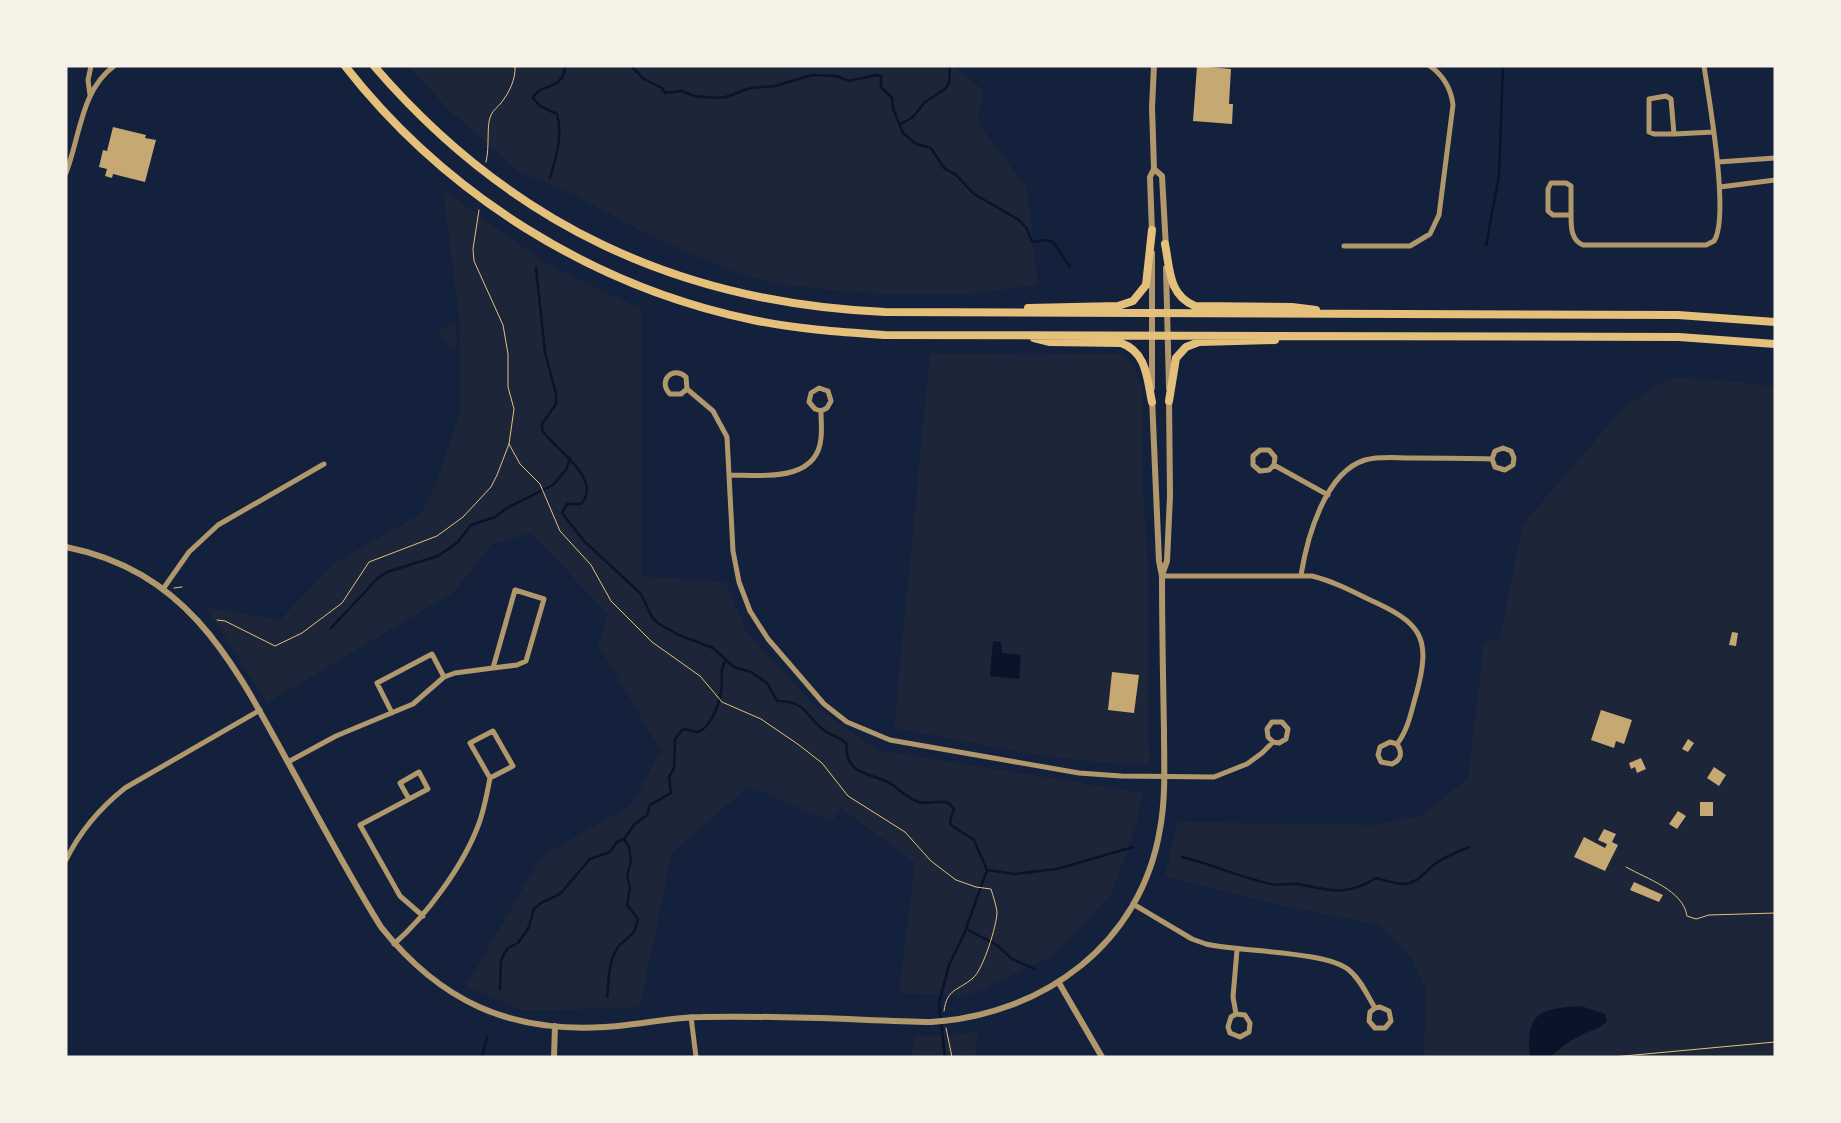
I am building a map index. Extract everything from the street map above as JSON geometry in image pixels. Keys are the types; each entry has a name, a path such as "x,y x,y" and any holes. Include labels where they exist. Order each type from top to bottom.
{"main road":[{"path":"345,66 396,124 457,180 532,233 627,281 687,303 788,326 884,335 1679,337 1775,344"},
{"path":"374,66 412,108 472,164 543,213 636,261 728,291 793,304 842,310 976,312 1678,315 1775,322"},
{"path":"976,312 1049,306 1126,305 1138,296 1146,285 1152,230"},
{"path":"1166,244 1173,287 1182,298 1195,306 1292,306 1350,314"},
{"path":"1018,335 1050,342 1121,343 1130,346 1142,359 1152,402"},
{"path":"1169,401 1176,358 1193,344 1254,342 1312,335"}],"street":[{"path":"90,96 88,80 92,66"},
{"path":"66,173 90,96 101,76 114,66"},
{"path":"66,547 113,562 163,589 212,635 236,669 368,906 394,944 426,976 477,1007 521,1022 555,1026 604,1027 691,1017 953,1021 1007,1008 1060,983 1107,942 1132,904 1154,857 1160,829 1164,778 1162,576 1159,561 1152,402 1152,350 1154,336 1150,178 1154,169 1152,107 1154,66"},
{"path":"1344,246 1410,246 1424,239 1437,223 1453,105 1450,87 1438,72 1430,66"},
{"path":"1571,215 1552,215 1548,211 1548,189 1551,183 1566,182 1571,186 1573,234 1579,243 1584,245 1711,244 1718,236 1720,187 1704,66"},
{"path":"1674,134 1672,99 1666,96 1649,99 1647,102 1649,132 1654,134 1674,134 1714,132"},
{"path":"1718,162 1775,158"},
{"path":"1154,169 1162,176 1169,335 1167,561 1162,576"},
{"path":"1720,187 1775,180"},
{"path":"673,373 682,374 688,383 686,389 681,394 670,394 664,385 665,380 673,373"},
{"path":"819,388 828,391 831,396 830,406 821,411 815,409 809,402 810,393 819,388"},
{"path":"686,389 713,411 723,427 728,448 731,538 734,565 743,597 768,639 824,704 847,722 890,740 1079,773 1164,778 1205,778 1223,775 1247,764 1273,742 1284,742 1288,735 1288,729 1282,722 1272,722 1267,729 1268,737 1273,742"},
{"path":"730,475 782,474 804,468 811,461 819,447 821,411"},
{"path":"1503,448 1511,450 1514,458 1513,465 1505,470 1495,467 1492,459 1494,451 1503,448"},
{"path":"1260,450 1269,450 1275,457 1274,465 1269,470 1260,471 1253,465 1253,456 1260,450"},
{"path":"1301,575 1308,539 1328,495 1347,470 1366,459 1492,459"},
{"path":"163,589 188,552 218,525 324,464"},
{"path":"1274,465 1328,495"},
{"path":"1162,576 1301,575 1335,583 1396,612 1413,626 1422,644 1424,665 1406,730 1397,744"},
{"path":"288,762 336,736 413,704 444,677 455,672 493,668 517,665 526,661 544,599 515,590 493,668"},
{"path":"392,713 377,684 432,654 444,677"},
{"path":"66,860 81,833 109,800 125,788 260,710"},
{"path":"394,944 423,916 470,844 484,808 490,778 470,743 493,731 513,766 490,778"},
{"path":"1390,742 1397,744 1401,753 1397,762 1389,765 1382,762 1378,755 1380,747 1390,742"},
{"path":"409,799 400,783 419,772 428,789 360,825 400,896 423,916"},
{"path":"1132,904 1192,939 1206,944 1237,950 1319,958 1339,964 1355,976 1375,1008"},
{"path":"1236,1014 1233,997 1237,950"},
{"path":"1060,983 1102,1057"},
{"path":"1375,1008 1385,1008 1391,1015 1391,1021 1385,1028 1375,1028 1371,1025 1369,1016 1375,1008"},
{"path":"1236,1014 1245,1015 1250,1023 1249,1032 1240,1037 1230,1033 1228,1028 1231,1017 1236,1014"},
{"path":"691,1017 696,1057"},
{"path":"554,1057 555,1026"}],"path":[{"path":"486,163 490,144 488,122 492,112 506,96 514,79 515,66"},
{"path":"217,620 226,621 276,646 291,640 342,603 369,562 437,536 464,517 491,487 509,444 514,409 508,387 506,340 496,305 474,261 473,249 479,210"},
{"path":"509,444 520,464 540,484 560,532 591,565 611,602 652,642 700,676 722,702 761,718 822,763 856,802 906,832 931,861 956,880 976,887 991,889 997,912 987,948 977,973 950,993 947,998 945,1018"},
{"path":"1626,867 1674,893 1686,907 1687,916 1696,919 1710,915 1775,913"},
{"path":"946,1026 952,1057"},
{"path":"1612,1057 1775,1042"}],"shaded area":[{"path":"408,66 953,66 983,90 978,123 1027,188 1038,285 959,295 894,294 839,291 771,283 729,270 645,233 575,195 520,172 449,110"},
{"path":"443,190 547,264 641,309 641,576 725,582 747,633 815,706 877,750 1143,793 1136,826 1111,895 1054,955 967,996 899,993 915,863 840,807 832,822 749,786 672,852 640,1007 524,1011 466,986 542,856 631,805 661,751 598,645 608,614 531,533 492,544 454,592 267,703 206,607 280,620 336,562 421,514 438,478 460,411 460,323"},
{"path":"455,324 457,346 450,348 437,330"},
{"path":"930,353 1032,355 1119,353 1132,362 1142,388 1142,479 1148,566 1149,761 1146,764 1051,757 894,728"},
{"path":"1669,378 1721,380 1775,386 1775,1057 1424,1057 1426,990 1411,957 1380,925 1289,907 1165,876 1178,822 1376,825 1423,815 1468,778 1484,642 1500,639 1523,524 1624,407"},
{"path":"993,641 1001,642 1002,653 1021,655 1019,679 990,676"},
{"path":"1581,1006 1605,1014 1607,1021 1600,1027 1571,1041 1551,1057 1530,1057 1530,1030 1533,1021 1539,1015 1555,1009"},
{"path":"978,1031 975,1057 912,1057 914,1036 948,1036"}],"building":[{"path":"1197,66 1231,69 1229,104 1233,104 1232,124 1193,121"},
{"path":"113,127 146,135 145,138 156,140 145,182 113,174 112,178 105,176 107,169 99,167 103,150 107,151"},
{"path":"1732,632 1738,633 1736,646 1729,645"},
{"path":"1112,672 1139,675 1134,713 1108,710"},
{"path":"1601,710 1632,720 1624,744 1616,741 1614,748 1591,740"},
{"path":"1688,739 1694,743 1688,752 1682,749"},
{"path":"1641,758 1646,769 1637,773 1635,767 1631,769 1629,763"},
{"path":"1714,767 1726,775 1719,786 1707,778"},
{"path":"1700,802 1713,802 1713,816 1700,816"},
{"path":"1678,811 1686,816 1677,829 1669,824"},
{"path":"1604,829 1616,834 1612,842 1618,845 1605,871 1574,857 1584,837 1605,848 1607,844 1598,840"},
{"path":"1634,882 1663,895 1659,902 1630,890"}],"waterway":[{"path":"550,178 559,138 559,122 557,114 540,106 533,98 540,90 556,83 564,74 565,66"},
{"path":"631,66 644,79 662,88 665,93 682,91 694,96 715,98 726,97 750,88 775,86 812,75 836,76 849,81 877,75 881,76 881,87 892,98 893,108 903,133 916,144 931,148 944,168 956,175 974,194 1019,220 1027,229 1032,242 1046,240 1053,242 1070,267"},
{"path":"900,124 912,118 925,102 945,89 949,83 950,66"},
{"path":"1486,245 1499,176 1503,66"},
{"path":"536,268 545,352 556,394 556,404 542,424 542,430 574,464 582,474 586,484 586,494 581,504 567,504 562,513 584,541 641,594 652,617 659,624 679,635 713,648 734,667 751,672 767,683 777,701 801,707 818,726 846,743 849,761 859,771 893,785 915,801 924,803 942,802 950,805 954,809 950,821 951,825 974,840 987,870 964,934 949,965 939,1003 945,1057"},
{"path":"331,628 378,578 387,572 438,556 458,542 471,525 495,517 507,508 553,485 566,470 570,458"},
{"path":"500,989 501,961 508,948 518,943 528,929 534,909 541,903 560,894 590,859 610,852 617,842 624,839 634,825 647,815 650,805 671,793 669,777 674,768 675,739 683,729 698,732 712,718 720,697 722,670 725,661"},
{"path":"607,997 612,958 618,947 632,934 638,919 627,905 630,888 627,875 631,862 629,847 624,839"},
{"path":"987,870 1015,874 1057,869 1133,847"},
{"path":"1182,857 1271,884 1298,884 1328,890 1346,890 1356,888 1376,878 1408,884 1442,860 1469,847"},
{"path":"966,929 997,945 1012,959 1035,969"},
{"path":"482,1057 487,1037"}]}
